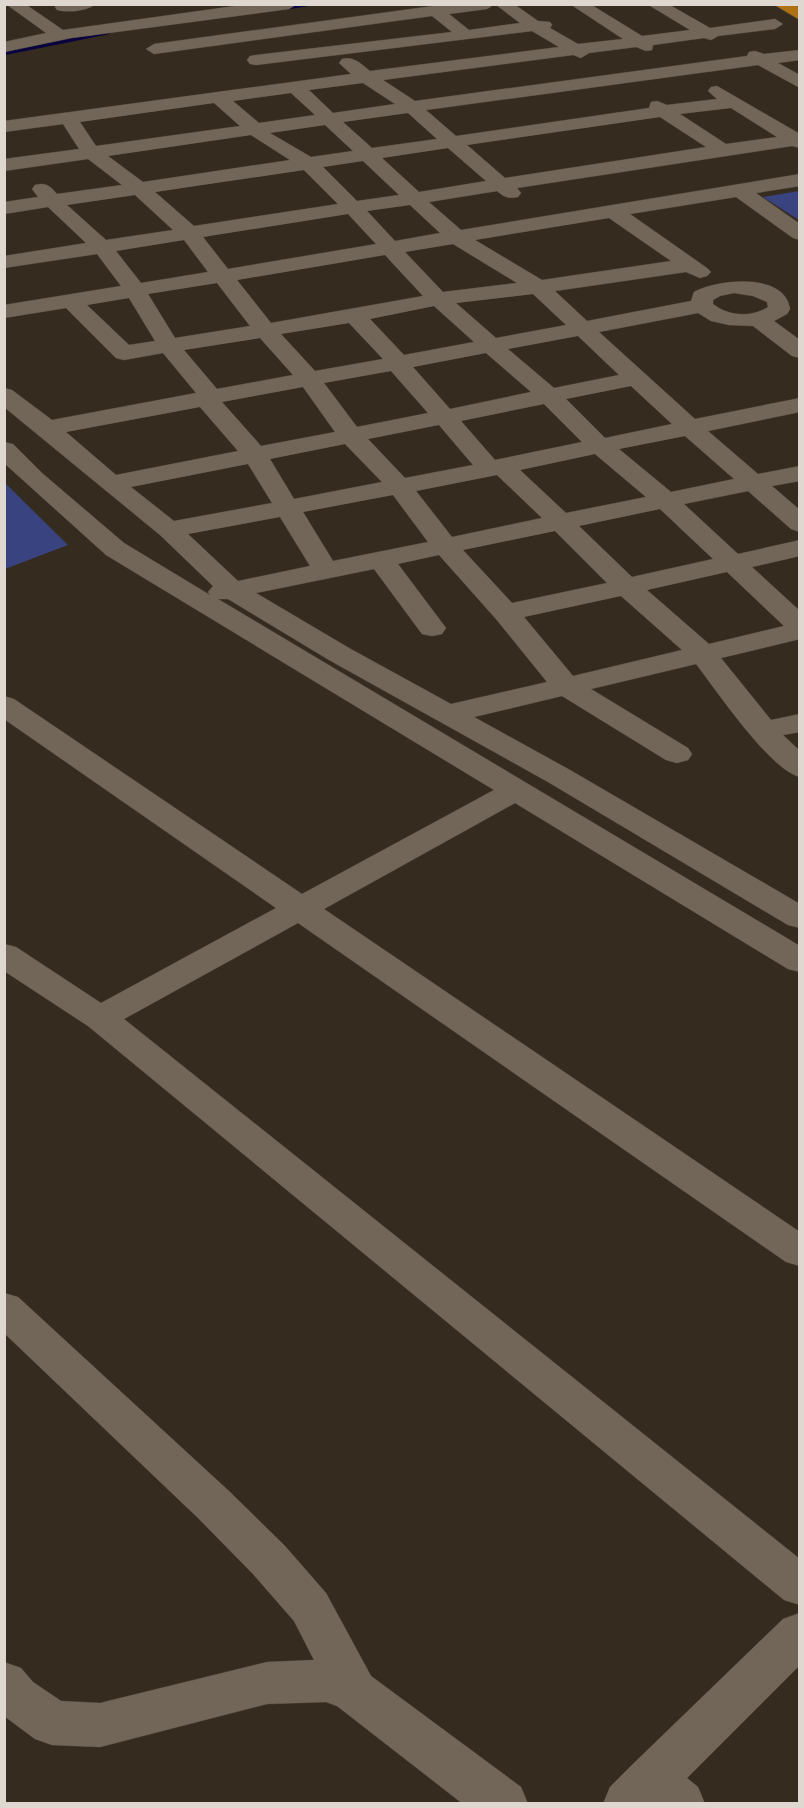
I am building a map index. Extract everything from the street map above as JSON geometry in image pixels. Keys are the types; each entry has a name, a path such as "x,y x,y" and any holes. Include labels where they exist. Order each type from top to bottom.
{"highway":[{"path":"781,4 800,15"}],"street":[{"path":"14,4 60,35"},
{"path":"63,7 88,4"},
{"path":"4,47 199,10 289,4"},
{"path":"154,49 487,4"},
{"path":"503,4 535,27 622,77 663,111 778,183"},
{"path":"655,4 763,59 800,83"},
{"path":"748,9 791,33"},
{"path":"435,11 610,135"},
{"path":"256,60 535,27 575,16 602,19 798,141"},
{"path":"366,19 535,146"},
{"path":"4,127 775,24"},
{"path":"303,28 366,77 412,107 501,185 549,222"},
{"path":"12,164 622,77 800,55"},
{"path":"296,88 456,237 538,287 690,428 800,524"},
{"path":"219,98 254,129 308,163 438,299 549,396 600,446 666,501 800,626"},
{"path":"7,258 102,247 189,233 234,200 308,163 735,102"},
{"path":"153,107 187,139"},
{"path":"68,118 91,152 139,188 189,233 264,329 309,379 351,436 400,486 445,546 507,613 566,686 677,754"},
{"path":"4,208 139,188 234,200 353,208 723,150 798,141"},
{"path":"4,144 12,164 102,247 135,290 169,346 208,393 205,398"},
{"path":"629,149 684,178 707,195"},
{"path":"554,160 576,173 689,265 723,288"},
{"path":"4,312 549,222 611,201 707,195 800,180"},
{"path":"738,189 800,234"},
{"path":"234,200 284,265"},
{"path":"71,301 124,353 354,316 438,299 689,265"},
{"path":"47,428 702,306 723,317 757,319 774,313 778,309 778,300 756,290 723,288 706,293 700,302 702,306"},
{"path":"773,296 800,292"},
{"path":"354,316 399,362 397,363 444,417 496,467 561,523 626,586 702,653 764,730 800,768"},
{"path":"757,319 800,351"},
{"path":"111,484 637,378"},
{"path":"4,395 169,530 232,590 559,776 800,918"},
{"path":"205,398 255,455 326,571"},
{"path":"169,530 690,428 794,411"},
{"path":"4,449 33,478 115,549 800,961"},
{"path":"194,597 800,473"},
{"path":"507,613 800,548"},
{"path":"381,560 432,628"},
{"path":"447,714 800,631"},
{"path":"4,705 800,1252"},
{"path":"764,730 800,723"},
{"path":"100,1018 516,790"},
{"path":"4,955 100,1018 800,1586"},
{"path":"4,1308 214,1505 269,1560 310,1607 354,1691"},
{"path":"654,1795 800,1633"},
{"path":"4,1683 16,1696 52,1723 100,1725 267,1683 326,1681 354,1691 503,1803"}],"shaded area":[{"path":"799,191 799,220 763,197"},
{"path":"5,483 68,545 5,569"}],"waterway":[{"path":"282,8 307,4"},
{"path":"4,53 108,32"}]}
